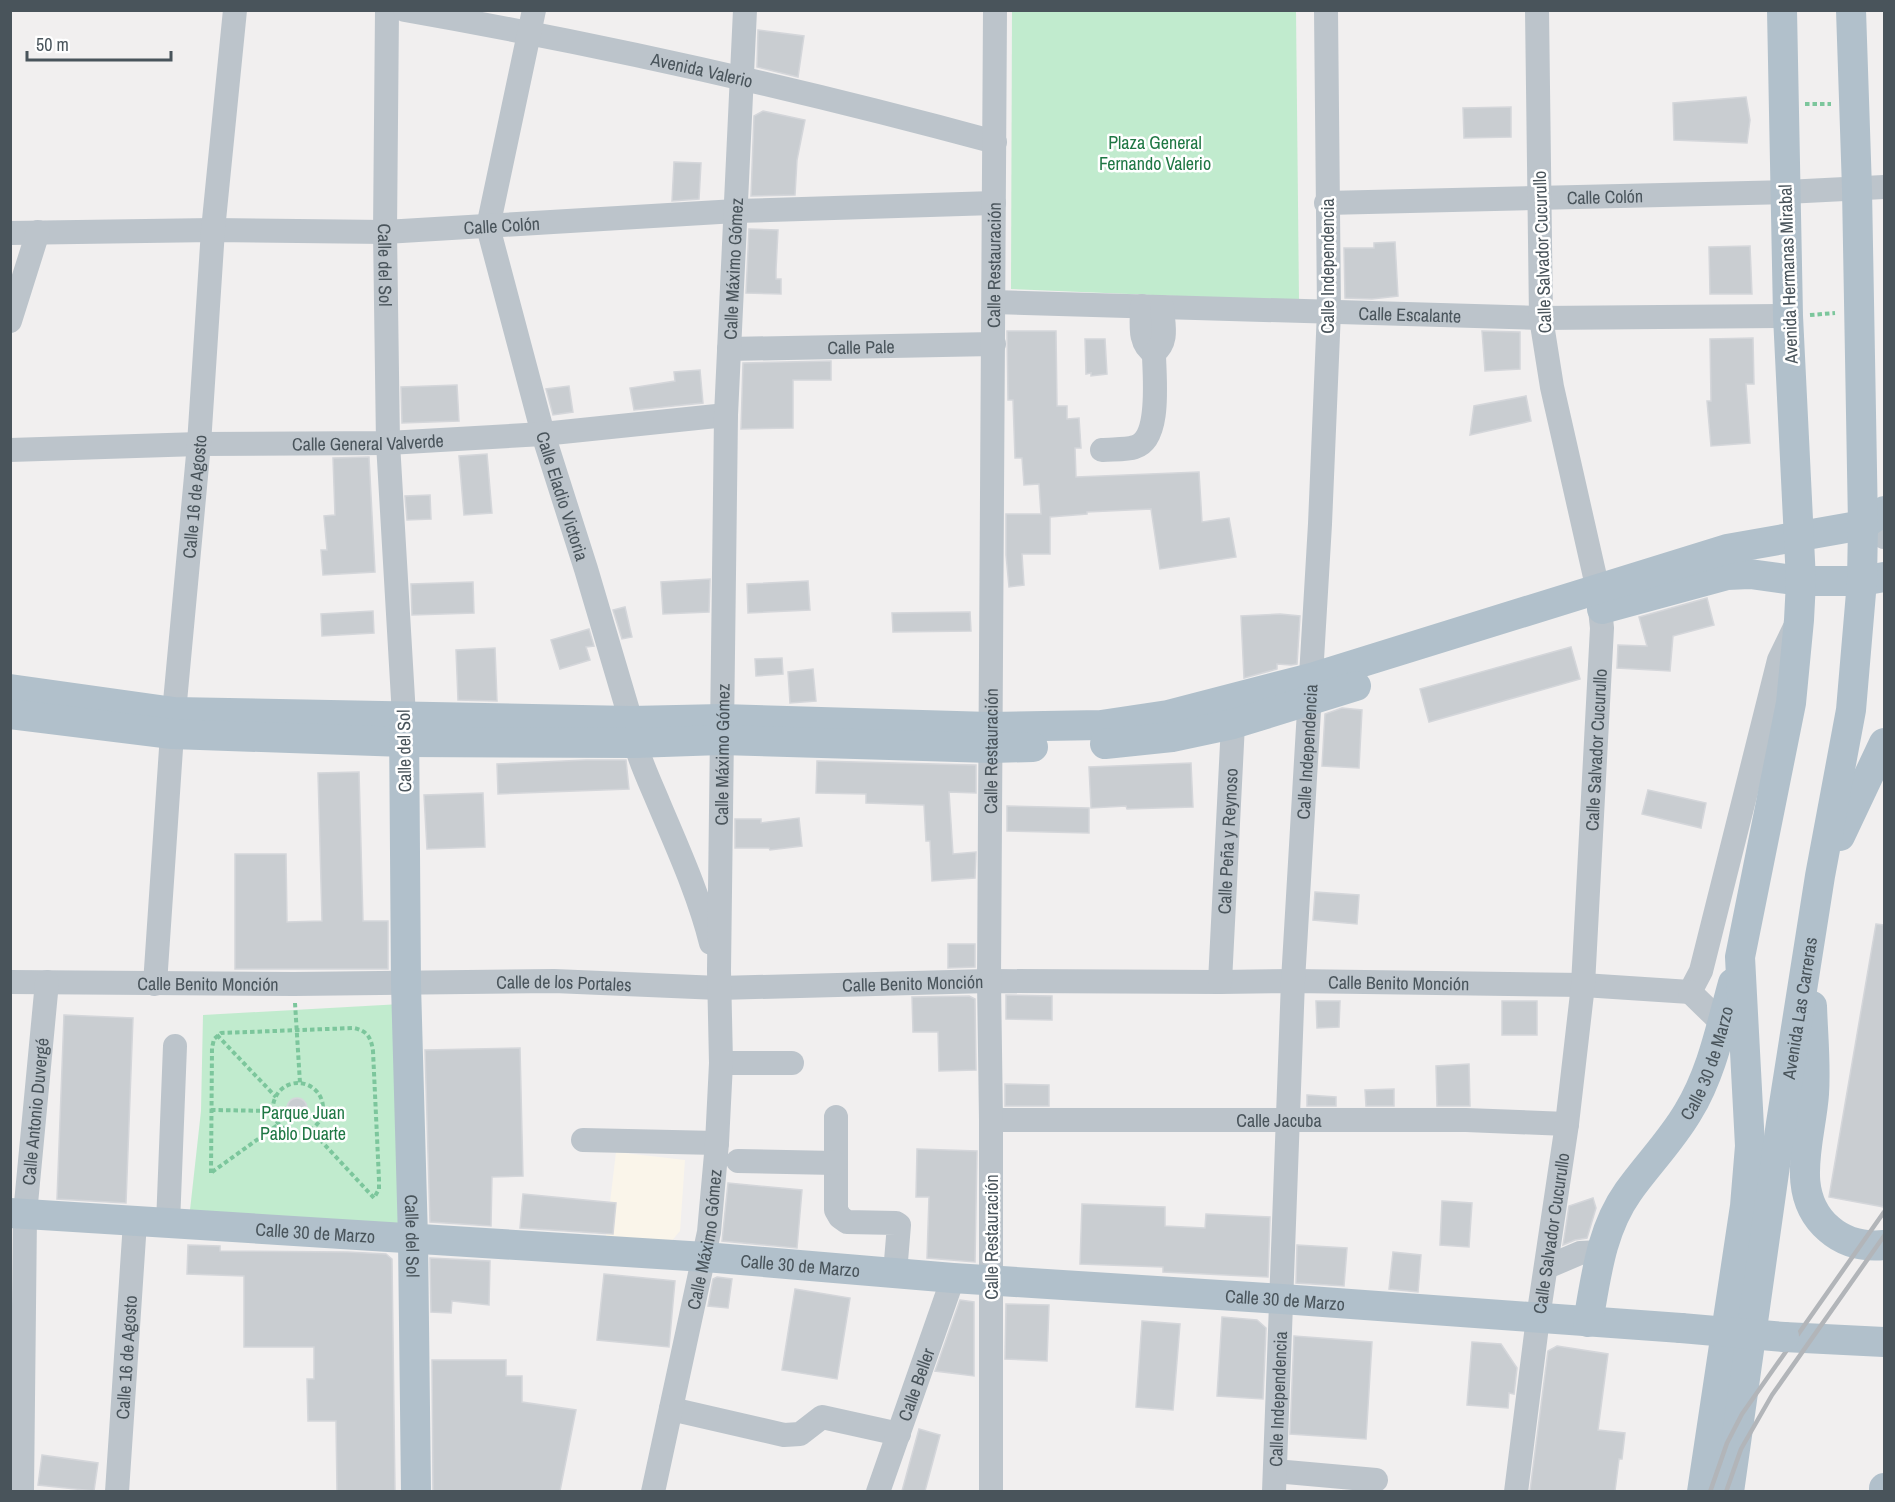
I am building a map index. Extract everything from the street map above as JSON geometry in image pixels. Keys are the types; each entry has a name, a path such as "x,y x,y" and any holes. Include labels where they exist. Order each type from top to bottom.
{"main road":[{"name":"Avenida Hermanas Mirabal","path":"1782,10 1788,316 1798,537"},
{"path":"10,714 173,723 404,729 633,732 721,729 991,738 1168,715 1229,712 1599,600 1727,549 1877,524 1858,312 1871,188 1854,103 1851,10"},
{"name":"Avenida Las Carreras","path":"1729,1491 1780,1123 1808,946 1851,710 1878,579 1877,524"},
{"path":"1702,1491 1745,1206 1750,1146 1740,957 1791,703 1801,581 1798,537"},
{"path":"1599,600 1727,575 1750,574 1801,581 1878,579"},
{"path":"10,689 173,723"},
{"name":"Calle del Sol","path":"404,729 406,984 413,1239 416,1491"},
{"path":"1820,876 1884,743"},
{"path":"1808,946 1815,1070 1804,1182 1810,1205 1823,1224 1839,1238 1857,1244 1884,1245"},
{"name":"Calle 30 de Marzo","path":"1588,1322 1601,1252 1609,1227 1628,1192 1659,1155 1689,1111 1708,1070 1740,957"},
{"path":"1780,1123 1815,1070"},
{"name":"Calle 30 de Marzo","path":"18,1213 705,1257 991,1281 1282,1299 1784,1337 1884,1342"}],"street":[{"name":"Calle 16 de Agosto","path":"155,984 173,723 199,444 213,230 235,10"},
{"name":"Calle del Sol","path":"387,10 385,232 388,443 404,729"},
{"name":"Avenida Valerio","path":"405,10 532,22 994,142"},
{"name":"Calle Máximo Gómez","path":"653,1491 705,1257 717,1143 721,1063 720,847 726,415 745,10"},
{"name":"Calle Restauración","path":"991,1491 989,981 995,10"},
{"name":"Calle Independencia","path":"1275,1481 1293,981 1329,311 1326,203 1326,10"},
{"name":"Calle Salvador Cucurullo","path":"1516,1491 1538,1318 1567,1124 1583,985 1602,628 1599,600 1552,387 1541,318 1537,10"},
{"name":"Calle Eladio Victoria","path":"532,22 488,227 543,434 586,569 633,732 706,922 719,980"},
{"name":"Calle Colón","path":"1326,203 1871,188"},
{"name":"Calle Colón","path":"10,233 213,230 385,232 736,211 994,203"},
{"path":"10,321 38,232"},
{"name":"Calle Escalante","path":"994,302 1541,318 1788,316"},
{"path":"1102,450 1136,447 1145,441 1151,430 1154,418 1154,353 1147,349 1143,341 1152,307"},
{"name":"Calle Pale","path":"729,349 994,344"},
{"name":"Calle General Valverde","path":"10,450 199,444 388,443 543,434 726,415"},
{"path":"1722,1023 1690,992 1701,971 1779,660 1799,620"},
{"name":"Calle Peña y Reynoso","path":"1220,982 1229,712"},
{"path":"681,856 720,847"},
{"name":"Calle Benito Monción","path":"719,980 1293,981 1583,985 1690,992"},
{"name":"Calle de los Portales","path":"406,984 719,980"},
{"name":"Calle Benito Monción","path":"10,982 406,984"},
{"name":"Calle Antonio Duvergé","path":"22,1491 18,1213 47,982"},
{"path":"168,1224 175,1046"},
{"path":"721,1063 792,1063"},
{"path":"836,1117 836,1210 847,1222 896,1223 899,1226 895,1273"},
{"name":"Calle Jacuba","path":"991,1120 1466,1120 1567,1124"},
{"path":"583,1140 717,1143"},
{"path":"738,1161 835,1163"},
{"name":"Calle 16 de Agosto","path":"117,1491 135,1222"},
{"path":"1547,1267 1580,1253 1601,1252"},
{"name":"Calle Beller","path":"878,1491 953,1278"},
{"path":"671,1409 784,1435 800,1434 822,1417 899,1434"},
{"path":"1275,1481 1376,1480"}],"path":[{"path":"1784,105 1854,103"},
{"path":"1788,316 1858,312"},
{"path":"279,1124 211,1173 212,1048 217,1035 225,1031 354,1028 363,1030 372,1042 379,1189 374,1198 311,1130"},
{"path":"296,1030 300,1083"},
{"path":"217,1035 276,1097"},
{"path":"300,1083 313,1088 322,1099 323,1106 321,1120 305,1133 290,1132 279,1124 273,1111 276,1097 286,1086 300,1083"},
{"path":"211,1110 273,1111"}],"shaded area":[{"path":"616,1152 685,1160 680,1231 670,1243 606,1236"}],"green space":[{"name":"Plaza General Fernando Valerio","path":"1012,11 1296,11 1299,301 1011,289"},
{"name":"Parque Juan Pablo Duarte","path":"401,1004 407,1213 394,1228 189,1219 201,1111 203,1015"}],"building":[{"path":"758,30 804,36 798,77 757,67"},
{"path":"1746,97 1750,120 1747,143 1674,140 1673,103"},
{"path":"1511,107 1511,137 1464,138 1463,108"},
{"path":"763,111 805,120 797,160 795,195 751,196 754,116"},
{"path":"674,162 701,163 699,199 672,201"},
{"path":"749,229 778,230 776,279 781,279 781,294 746,293"},
{"path":"1395,242 1398,296 1372,299 1345,298 1344,248 1374,248 1374,243"},
{"path":"1750,246 1752,294 1710,294 1709,247"},
{"path":"1007,331 1056,331 1057,406 1067,406 1067,419 1079,418 1081,448 1075,448 1076,477 1199,472 1202,522 1229,518 1236,557 1160,569 1151,509 1087,512 1087,514 1050,517 1050,554 1022,554 1024,585 1009,587 1006,514 1041,514 1039,484 1024,485 1022,458 1015,458 1013,400 1008,400"},
{"path":"1482,331 1520,332 1520,369 1485,371"},
{"path":"1753,338 1754,384 1746,384 1750,443 1711,446 1707,401 1711,401 1710,339"},
{"path":"1085,339 1105,339 1107,374 1091,376 1091,373 1086,374"},
{"path":"831,361 831,380 793,380 793,428 741,429 743,363"},
{"path":"700,370 703,403 634,410 630,388 675,381 674,372"},
{"path":"457,385 459,421 402,423 401,387"},
{"path":"569,386 573,412 553,415 546,389"},
{"path":"1526,396 1531,421 1470,435 1474,406"},
{"path":"487,454 492,513 464,515 459,456"},
{"path":"369,457 375,572 323,575 321,550 327,550 324,516 335,515 333,458"},
{"path":"430,495 431,519 407,520 405,496"},
{"path":"710,579 709,612 663,614 661,582"},
{"path":"808,581 810,610 748,613 747,584"},
{"path":"473,582 474,613 412,615 411,584"},
{"path":"1707,598 1714,625 1673,636 1670,671 1617,668 1618,645 1647,646 1639,617"},
{"path":"625,607 632,637 622,639 613,610"},
{"path":"373,611 374,633 322,636 321,614"},
{"path":"970,612 971,631 893,632 892,613"},
{"path":"1280,614 1300,616 1297,664 1277,664 1277,669 1244,678 1241,616"},
{"path":"589,629 594,646 586,647 590,660 560,669 551,640"},
{"path":"1571,647 1580,679 1429,722 1420,689"},
{"path":"495,648 497,701 458,700 456,650"},
{"path":"782,658 783,674 756,676 755,659"},
{"path":"813,669 816,701 790,703 788,672"},
{"path":"1342,708 1362,710 1359,768 1322,766 1325,714"},
{"path":"626,760 629,789 498,794 497,764"},
{"path":"817,761 976,765 976,793 949,792 953,854 976,852 975,878 932,881 930,841 926,841 924,805 866,803 866,794 816,793"},
{"path":"1191,763 1193,807 1091,808 1089,767"},
{"path":"359,772 363,921 388,921 388,969 235,969 235,854 286,854 287,922 322,921 318,773"},
{"path":"1648,790 1706,803 1701,828 1642,814"},
{"path":"483,793 485,847 427,849 424,795"},
{"path":"1007,806 1089,808 1089,833 1007,831"},
{"path":"799,818 802,846 770,850 769,848 735,848 735,819 761,819 761,823"},
{"path":"1315,892 1359,895 1357,924 1313,920"},
{"path":"1876,924 1884,925 1884,1207 1829,1197"},
{"path":"948,944 975,944 975,967 948,968"},
{"path":"1006,995 1052,996 1052,1020 1006,1019"},
{"path":"969,996 975,999 976,1070 939,1071 938,1032 913,1032 912,997"},
{"path":"1316,1001 1340,1001 1339,1027 1317,1028"},
{"path":"1502,1001 1537,1001 1537,1035 1502,1035"},
{"path":"64,1015 133,1018 126,1203 57,1199"},
{"path":"520,1048 523,1176 492,1177 491,1226 430,1222 425,1050"},
{"path":"1469,1064 1470,1106 1437,1106 1436,1066"},
{"path":"1005,1084 1049,1085 1049,1106 1005,1106"},
{"path":"1394,1089 1394,1106 1366,1106 1365,1090"},
{"path":"1307,1095 1336,1097 1336,1106 1307,1106"},
{"path":"293,1098 301,1098 307,1104 307,1112 301,1118 293,1118 287,1112 287,1104"},
{"path":"917,1149 977,1151 975,1262 927,1258 929,1197 916,1197"},
{"path":"728,1183 802,1190 797,1248 722,1241"},
{"path":"523,1194 616,1203 613,1234 520,1228"},
{"path":"1593,1198 1596,1208 1587,1238 1563,1245 1569,1206"},
{"path":"1442,1201 1472,1203 1469,1247 1440,1245"},
{"path":"1082,1204 1165,1207 1165,1226 1205,1228 1206,1214 1270,1217 1268,1277 1163,1272 1163,1267 1080,1264"},
{"path":"188,1245 220,1246 220,1251 386,1254 392,1259 395,1491 337,1491 336,1421 308,1421 307,1379 314,1379 314,1347 244,1347 244,1276 187,1274"},
{"path":"1297,1245 1347,1248 1344,1286 1296,1283"},
{"path":"1393,1252 1421,1255 1418,1292 1389,1289"},
{"path":"430,1258 490,1261 489,1305 452,1301 451,1313 431,1312"},
{"path":"604,1274 675,1281 669,1347 597,1340"},
{"path":"717,1277 732,1279 728,1308 708,1306 713,1279"},
{"path":"795,1289 850,1298 837,1379 782,1370"},
{"path":"960,1300 974,1302 974,1376 935,1371"},
{"path":"1006,1304 1049,1305 1047,1361 1005,1359"},
{"path":"1222,1317 1257,1320 1266,1328 1263,1399 1217,1396"},
{"path":"1142,1321 1180,1324 1173,1410 1136,1407"},
{"path":"1294,1336 1372,1342 1366,1439 1290,1434"},
{"path":"1472,1342 1501,1344 1517,1368 1514,1394 1509,1393 1508,1408 1467,1405"},
{"path":"1557,1346 1608,1354 1598,1430 1625,1433 1615,1491 1530,1491 1548,1351"},
{"path":"432,1360 506,1360 506,1376 522,1376 522,1402 576,1410 560,1491 433,1491"},
{"path":"919,1429 940,1435 925,1491 902,1491"},
{"path":"42,1455 98,1463 94,1491 38,1485"}],"railway":[{"path":"1710,1492 1727,1443 1742,1414 1884,1212"},
{"path":"1726,1492 1741,1449 1772,1395 1884,1236"}]}
